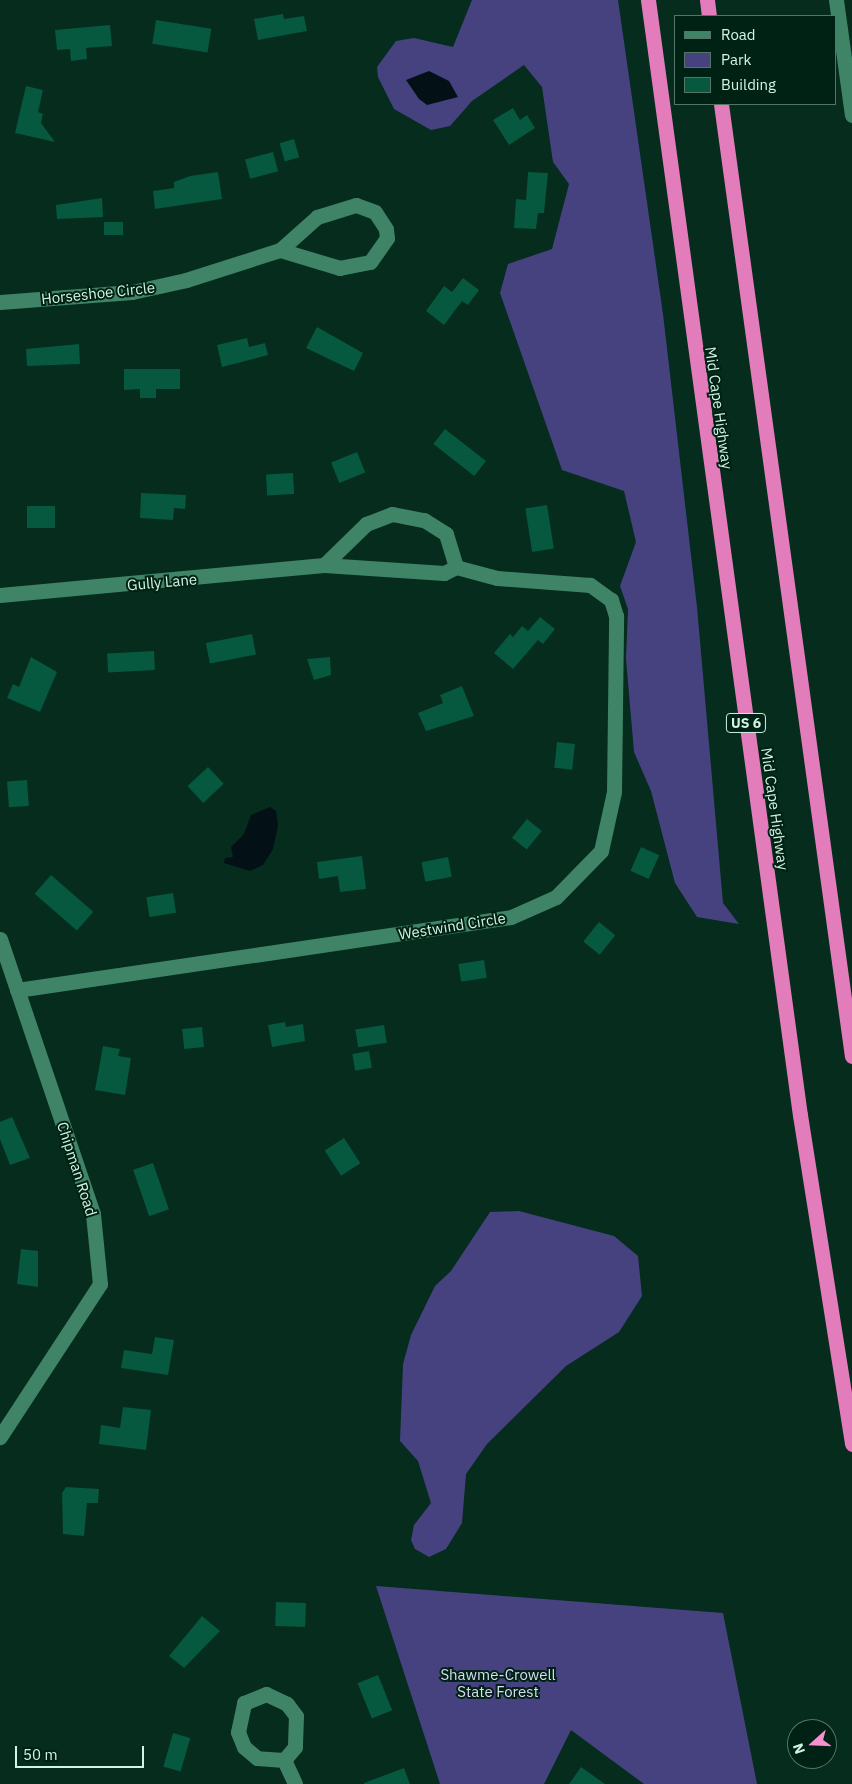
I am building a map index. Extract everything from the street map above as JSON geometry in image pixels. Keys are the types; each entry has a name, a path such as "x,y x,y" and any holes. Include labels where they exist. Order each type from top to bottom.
{"highway":[{"name":"Mid Cape Highway","path":"648,0 800,1115 852,1444"},
{"path":"707,0 709,15"},
{"path":"720,105 852,1056"}],"street":[{"path":"836,0 852,115"},
{"name":"Horseshoe Circle","path":"0,302 132,292 186,280 280,250 317,217 346,206 375,212 386,229 379,253 360,268 340,268 280,250"},
{"path":"324,565 366,524 398,514 424,520 446,534 456,567"},
{"name":"Gully Lane","path":"0,595 324,565 444,574 456,567"},
{"name":"Westwind Circle","path":"18,990 511,917 556,897 600,852 614,792 616,616 611,600 590,584 497,578 456,567"},
{"name":"Chipman Road","path":"0,939 93,1214 100,1284 0,1437"},
{"path":"253,1696 276,1696 296,1716 296,1747 284,1760 257,1758 244,1746 238,1718 253,1696"},
{"path":"284,1760 295,1784"}],"green space":[{"path":"472,0 618,0 663,314 697,607 723,903 739,924 697,917 675,883 651,791 634,752 626,659 628,609 620,586 636,542 624,491 562,470 500,293 508,264 552,249 569,184 553,162 542,87 524,65 472,101 450,126 431,130 394,109 378,77 377,67 396,41 414,38 453,47"},
{"path":"519,1211 614,1236 638,1256 642,1296 619,1332 566,1366 487,1444 466,1474 462,1523 446,1549 429,1557 415,1549 411,1540 414,1525 431,1503 418,1461 400,1441 403,1364 411,1335 435,1286 451,1271 490,1212"},
{"name":"Shawme-Crowell State Forest","path":"376,1586 723,1613 757,1784 644,1784 571,1730 544,1784 440,1784"}],"shaded area":[{"path":"429,71 449,81 458,97 427,105 419,99 406,80"},
{"path":"270,807 276,811 278,826 273,849 263,865 250,871 224,863 225,858 233,857 231,847 244,834 251,815"}],"building":[{"path":"283,14 284,19 304,16 307,31 258,40 254,19"},
{"path":"156,20 211,29 208,52 152,44"},
{"path":"110,25 112,46 86,48 87,59 71,61 70,49 57,50 55,30"},
{"path":"26,86 43,90 38,112 43,114 41,123 55,142 15,133"},
{"path":"513,108 520,120 527,115 535,128 509,145 493,120"},
{"path":"294,139 299,157 285,161 280,143"},
{"path":"273,152 278,171 250,179 245,160"},
{"path":"218,172 222,199 155,209 153,191 174,188 174,182 190,176"},
{"path":"528,172 548,173 544,213 538,213 536,229 514,228 516,199 526,200"},
{"path":"102,198 103,217 57,219 56,205"},
{"path":"104,222 123,222 123,235 104,235"},
{"path":"463,278 479,290 468,305 462,301 444,325 426,311 444,286 452,292"},
{"path":"317,327 363,353 354,371 306,348"},
{"path":"247,338 249,347 265,343 268,355 222,367 217,345"},
{"path":"79,344 80,364 27,366 26,349"},
{"path":"124,369 180,369 180,389 156,389 156,398 140,398 140,389 124,390"},
{"path":"445,429 486,461 474,476 433,444"},
{"path":"357,452 365,472 339,483 331,462"},
{"path":"293,473 294,494 267,495 266,474"},
{"path":"141,493 186,495 185,509 174,508 173,520 140,518"},
{"path":"547,505 554,548 532,552 525,508"},
{"path":"27,506 55,506 55,528 27,528"},
{"path":"540,617 555,629 543,644 538,640 513,669 494,653 510,634 513,637 522,626 528,631"},
{"path":"252,634 256,655 210,664 206,643"},
{"path":"154,651 155,670 108,672 107,653"},
{"path":"31,657 57,672 40,712 7,698 13,684 19,687"},
{"path":"330,657 331,675 314,680 307,659"},
{"path":"462,686 474,716 426,731 418,713 443,703 440,695"},
{"path":"557,742 575,744 572,770 554,768"},
{"path":"208,767 224,784 203,803 188,786"},
{"path":"27,780 29,806 9,807 7,781"},
{"path":"527,819 542,831 527,850 512,838"},
{"path":"641,847 659,855 649,879 630,871"},
{"path":"362,856 366,889 340,892 338,876 319,879 317,862"},
{"path":"448,857 452,877 425,882 421,862"},
{"path":"51,875 93,912 77,931 35,894"},
{"path":"173,893 176,913 149,917 146,897"},
{"path":"599,922 615,935 600,955 583,941"},
{"path":"484,960 487,978 461,982 458,964"},
{"path":"285,1022 286,1027 303,1024 305,1041 272,1047 268,1025"},
{"path":"384,1025 387,1043 358,1047 355,1030"},
{"path":"202,1027 204,1047 184,1049 182,1029"},
{"path":"103,1046 120,1049 118,1056 131,1058 125,1095 95,1090"},
{"path":"369,1051 372,1068 355,1071 352,1054"},
{"path":"12,1117 30,1158 10,1165 0,1139 0,1122"},
{"path":"344,1138 360,1163 341,1176 325,1151"},
{"path":"153,1163 169,1209 149,1216 133,1170"},
{"path":"21,1249 38,1251 38,1287 17,1284"},
{"path":"155,1337 174,1340 168,1375 121,1368 124,1350 152,1354"},
{"path":"123,1407 151,1410 146,1450 99,1444 101,1425 120,1428"},
{"path":"66,1487 99,1489 98,1503 87,1503 84,1536 63,1534 62,1493"},
{"path":"276,1602 306,1603 305,1627 275,1626"},
{"path":"202,1616 220,1631 184,1668 169,1656"},
{"path":"378,1675 392,1710 372,1718 358,1683"},
{"path":"173,1733 190,1738 181,1772 163,1767"},
{"path":"581,1767 605,1784 569,1784"},
{"path":"404,1768 410,1784 364,1784 364,1783"}]}
